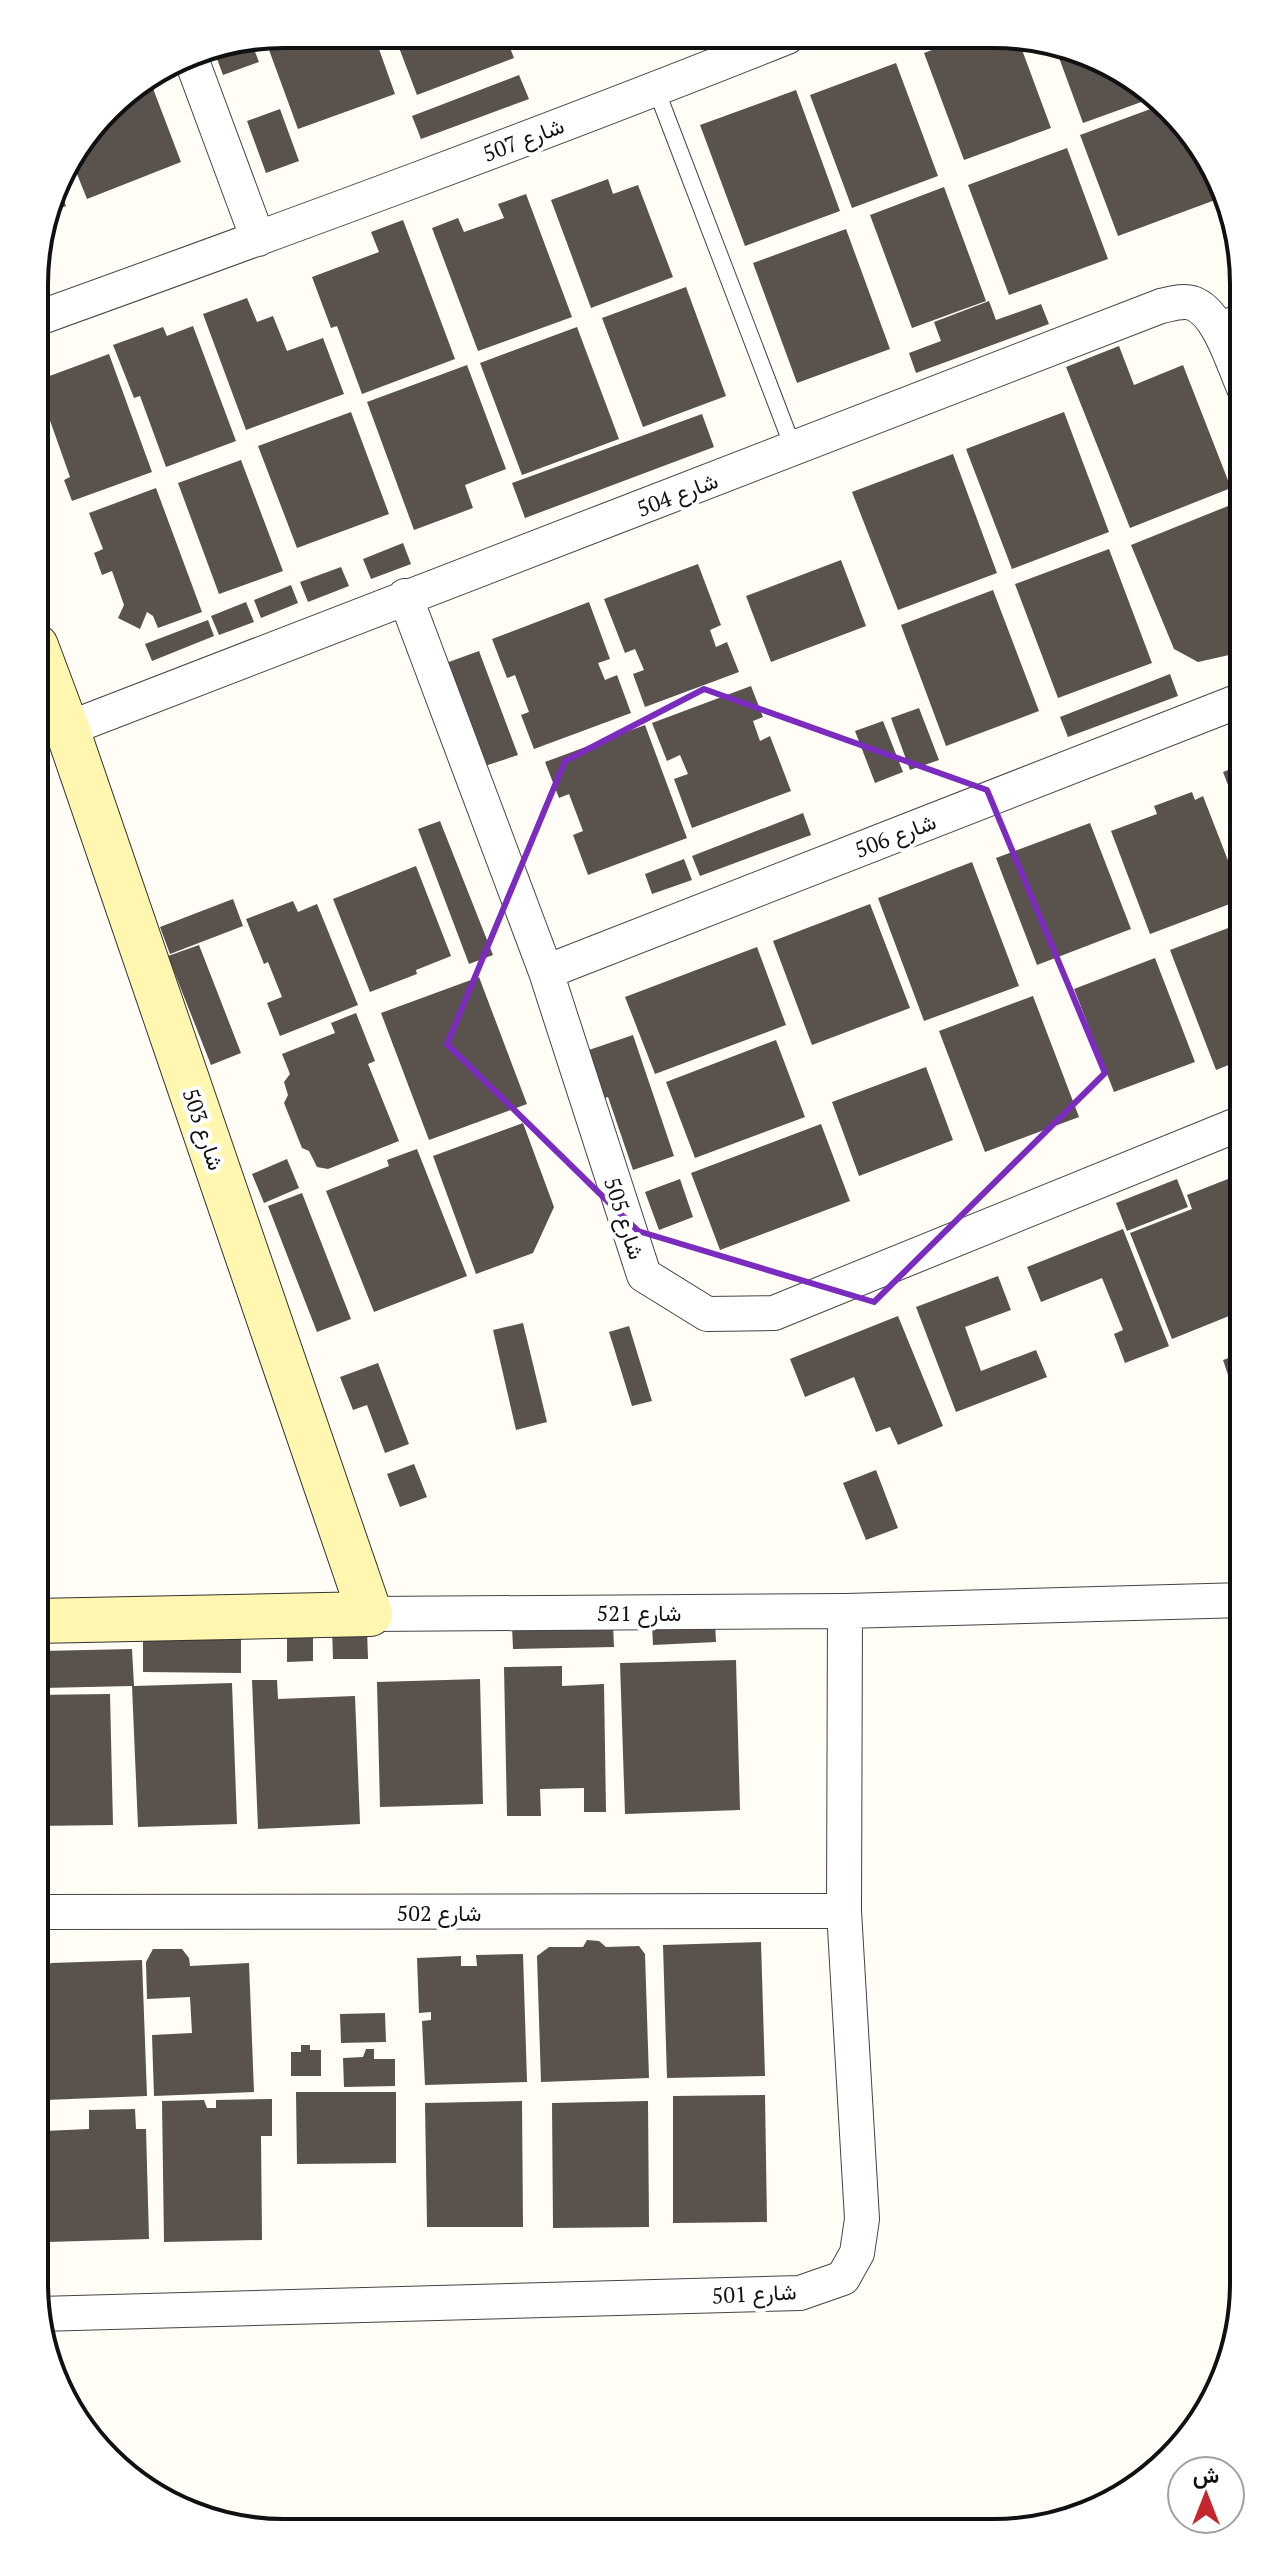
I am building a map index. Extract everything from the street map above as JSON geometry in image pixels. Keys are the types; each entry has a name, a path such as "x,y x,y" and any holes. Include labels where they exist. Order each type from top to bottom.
{"street":[{"name":"شارع 507","path":"49,314 258,239 758,48"},
{"path":"194,66 258,239"},
{"name":"شارع 504","path":"67,729 1161,306 1190,303 1229,316"},
{"name":"شارع 505","path":"405,596 546,972 644,1275 707,1314 774,1313 1230,1128"},
{"name":"شارع 503","path":"49,680 370,1614"},
{"name":"شارع 506","path":"546,972 1230,705"},
{"name":"شارع 521","path":"48,1621 370,1614 1229,1608"},
{"name":"شارع 501","path":"50,2314 800,2293 843,2278 857,2253 862,2219 844,1911 845,1611"},
{"name":"شارع 502","path":"48,1912 844,1911"}],"lane":[{"path":"656,89 794,450"}],"highlighted area":[{"path":"704,689 987,790 1105,1073 874,1302 638,1231 447,1044 565,761"}],"building":[{"path":"937,48 1022,50 1051,128 964,160 924,53"},
{"path":"269,49 379,49 395,94 298,129"},
{"path":"399,49 510,49 514,58 417,95"},
{"path":"255,51 259,62 223,75 217,59"},
{"path":"1059,58 1098,72 1142,102 1083,123"},
{"path":"896,63 938,176 852,208 810,95"},
{"path":"519,75 529,99 421,139 412,116"},
{"path":"153,88 181,162 87,199 77,173 80,166 117,117"},
{"path":"796,90 840,211 745,246 700,125"},
{"path":"280,109 299,161 266,173 247,121"},
{"path":"1151,109 1190,153 1214,200 1118,236 1080,135"},
{"path":"1067,148 1108,259 1009,295 968,185"},
{"path":"608,179 613,194 638,185 673,277 591,308 551,200"},
{"path":"944,187 986,301 912,328 870,215"},
{"path":"526,194 572,317 478,351 432,228 458,218 464,232 504,218 498,204"},
{"path":"403,220 455,359 362,394 337,326 331,328 312,277 379,252 371,232"},
{"path":"846,229 890,349 797,383 753,263"},
{"path":"686,287 726,396 643,427 602,318"},
{"path":"247,298 257,322 273,316 287,351 323,338 344,394 246,430 203,314"},
{"path":"989,301 996,320 1041,304 1049,324 916,373 909,353 941,341 934,322"},
{"path":"193,326 236,441 166,467 140,396 134,398 113,345 163,327 167,336"},
{"path":"577,327 619,439 522,475 480,363"},
{"path":"1119,346 1134,385 1183,365 1230,488 1130,528 1066,367"},
{"path":"109,354 152,472 72,501 64,480 70,477 49,417 49,376"},
{"path":"467,365 506,469 465,485 473,508 414,530 367,402"},
{"path":"351,412 389,514 297,548 258,446"},
{"path":"1064,412 1109,532 1012,569 966,449"},
{"path":"702,414 714,447 525,518 512,483"},
{"path":"953,454 997,573 898,610 852,492"},
{"path":"241,460 283,571 219,594 178,483"},
{"path":"156,488 202,612 158,628 153,616 147,612 140,629 118,618 124,605 112,571 102,575 94,553 103,549 89,513"},
{"path":"1228,506 1230,655 1198,662 1174,649 1131,545"},
{"path":"403,543 411,564 371,579 363,559"},
{"path":"1109,549 1152,663 1058,698 1015,584"},
{"path":"841,560 866,626 771,662 746,596"},
{"path":"698,564 721,625 710,630 716,647 727,642 739,672 645,707 633,674 644,670 635,649 625,653 604,599"},
{"path":"341,567 349,586 308,602 300,582"},
{"path":"291,585 298,603 261,618 254,600"},
{"path":"993,590 1039,711 946,746 901,625"},
{"path":"246,602 254,622 219,635 211,616"},
{"path":"589,602 610,659 598,663 605,680 617,675 631,713 534,749 521,715 529,712 515,675 507,678 492,639"},
{"path":"208,620 214,636 152,661 145,644"},
{"path":"479,651 518,755 485,766 446,663"},
{"path":"1170,674 1178,696 1068,737 1060,717"},
{"path":"751,686 763,717 753,721 760,741 770,736 791,791 692,828 674,779 688,774 680,755 667,761 652,723"},
{"path":"919,708 939,760 910,770 891,718"},
{"path":"883,721 903,772 875,783 855,731"},
{"path":"645,725 687,838 588,875 573,835 583,831 569,794 559,798 545,762"},
{"path":"1230,769 1230,789 1223,772"},
{"path":"1192,792 1195,800 1203,796 1230,865 1230,904 1150,934 1111,831 1157,814 1154,806"},
{"path":"803,813 811,835 700,876 692,856"},
{"path":"440,821 493,955 469,964 418,829"},
{"path":"1090,823 1131,929 1037,965 996,858"},
{"path":"684,859 692,880 652,894 645,874"},
{"path":"972,862 1019,986 924,1021 878,898"},
{"path":"416,866 451,956 416,970 417,974 370,992 333,899"},
{"path":"233,899 243,926 170,954 160,927"},
{"path":"293,901 298,912 317,904 358,1005 280,1036 267,1003 282,997 268,962 264,964 246,919"},
{"path":"870,904 910,1008 812,1045 773,941"},
{"path":"1230,927 1230,1065 1216,1070 1170,950"},
{"path":"199,945 241,1053 211,1065 168,956"},
{"path":"757,947 786,1025 655,1074 625,997"},
{"path":"1155,958 1195,1062 1114,1092 1074,989"},
{"path":"479,977 527,1104 429,1140 381,1013"},
{"path":"1033,996 1079,1117 985,1152 939,1031"},
{"path":"356,1013 375,1061 368,1064 399,1141 328,1169 317,1167 309,1151 302,1148 284,1103 288,1095 284,1082 290,1074 282,1054 335,1033 331,1023"},
{"path":"633,1035 674,1156 633,1170 608,1097 599,1100 583,1052"},
{"path":"776,1040 805,1117 695,1158 666,1082"},
{"path":"926,1067 953,1140 859,1176 832,1102"},
{"path":"523,1123 554,1207 533,1253 476,1274 433,1156"},
{"path":"821,1124 850,1201 720,1250 691,1173"},
{"path":"417,1149 467,1276 374,1312 326,1191 389,1166 387,1160"},
{"path":"287,1159 299,1188 264,1203 252,1174"},
{"path":"680,1179 693,1217 659,1230 645,1192"},
{"path":"1177,1179 1188,1207 1127,1231 1116,1203"},
{"path":"1228,1179 1230,1183 1229,1316 1172,1339 1130,1233 1192,1209 1187,1195"},
{"path":"302,1193 351,1319 317,1332 268,1206"},
{"path":"1123,1229 1169,1346 1125,1363 1114,1334 1123,1330 1102,1278 1041,1302 1027,1267"},
{"path":"998,1276 1011,1310 965,1327 981,1371 1036,1350 1047,1377 956,1412 916,1307"},
{"path":"898,1316 943,1426 898,1445 890,1427 876,1432 854,1377 805,1397 790,1359"},
{"path":"523,1323 547,1422 516,1430 493,1330"},
{"path":"629,1326 652,1401 632,1406 609,1332"},
{"path":"1229,1358 1229,1379 1223,1360"},
{"path":"378,1363 409,1444 385,1453 367,1405 353,1410 340,1377"},
{"path":"414,1464 427,1497 400,1507 387,1474"},
{"path":"876,1470 898,1528 866,1540 843,1483"},
{"path":"715,1622 716,1642 653,1645 652,1625"},
{"path":"613,1624 614,1647 513,1649 512,1626"},
{"path":"332,1629 367,1629 368,1659 333,1659"},
{"path":"287,1632 313,1632 313,1661 287,1662"},
{"path":"143,1637 241,1638 241,1673 143,1672"},
{"path":"132,1649 134,1686 232,1683 237,1824 138,1827 132,1686 48,1688 48,1651"},
{"path":"736,1660 740,1810 625,1814 620,1663"},
{"path":"562,1666 562,1686 604,1684 606,1812 584,1812 584,1788 540,1789 541,1816 507,1816 504,1667"},
{"path":"480,1679 483,1804 380,1807 377,1682"},
{"path":"252,1680 277,1680 278,1699 355,1696 360,1824 258,1829"},
{"path":"110,1694 113,1825 48,1826 48,1695"},
{"path":"587,1940 599,1941 606,1947 639,1946 645,1954 649,2078 541,2082 537,1956 549,1947 583,1947"},
{"path":"761,1942 765,2076 667,2078 663,1945"},
{"path":"153,1949 182,1949 189,1958 190,1966 249,1963 254,2092 154,2096 152,2035 192,2033 190,1997 147,1999 146,1962"},
{"path":"523,1954 527,2082 425,2085 422,2021 431,2020 431,2012 419,2013 417,1958 461,1956 461,1966 477,1966 476,1955"},
{"path":"142,1960 147,2096 48,2100 48,1968 51,1963"},
{"path":"385,2013 386,2042 341,2043 340,2014"},
{"path":"301,2045 310,2045 310,2050 321,2050 321,2076 291,2076 291,2052 301,2052"},
{"path":"366,2049 374,2049 374,2059 395,2059 395,2086 344,2087 343,2058 363,2057"},
{"path":"296,2092 396,2092 396,2163 297,2164"},
{"path":"765,2095 767,2222 673,2223 673,2096"},
{"path":"272,2099 272,2136 261,2136 262,2240 164,2242 162,2101 204,2100 207,2108 216,2108 216,2100"},
{"path":"522,2101 523,2227 427,2227 425,2103"},
{"path":"648,2101 649,2227 553,2228 552,2103"},
{"path":"135,2109 136,2129 146,2129 149,2239 48,2242 48,2131 89,2129 89,2110"}]}
